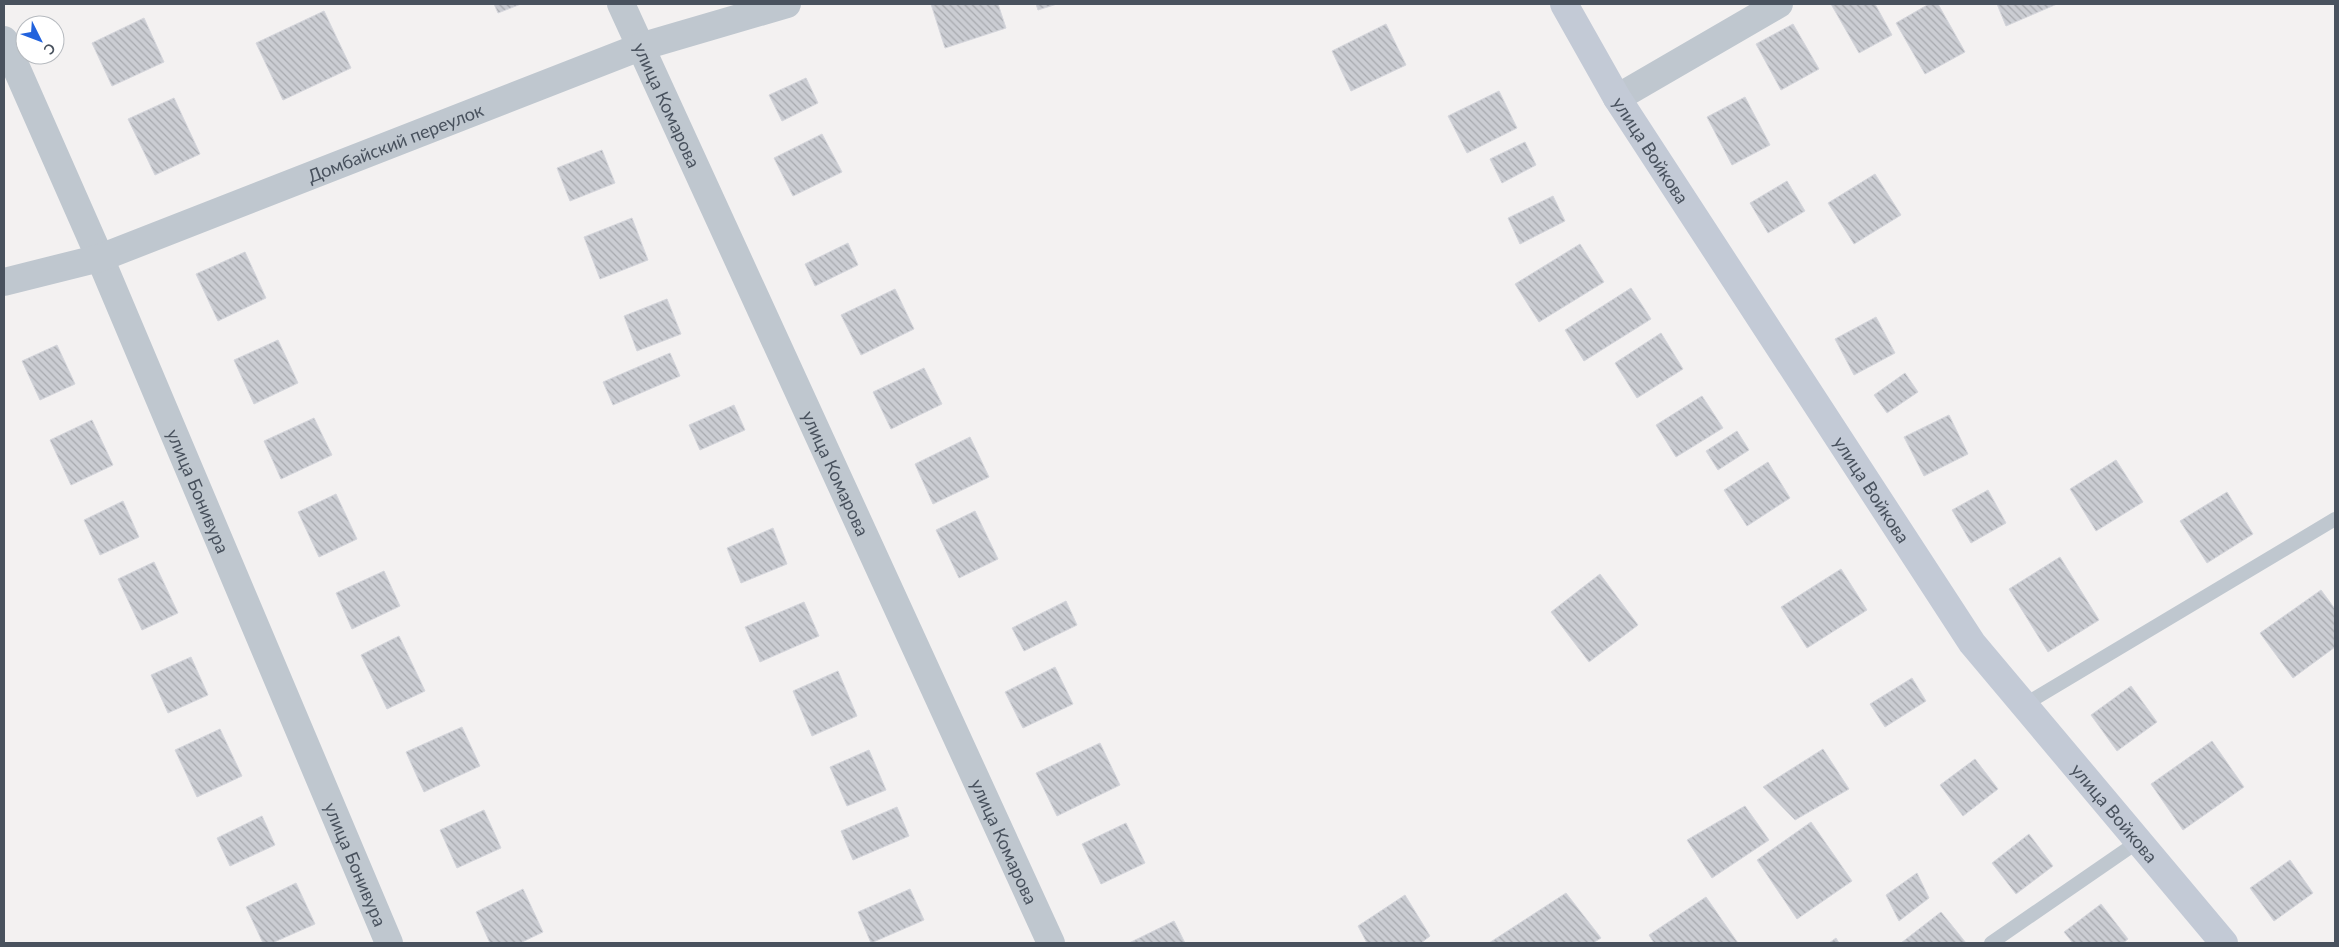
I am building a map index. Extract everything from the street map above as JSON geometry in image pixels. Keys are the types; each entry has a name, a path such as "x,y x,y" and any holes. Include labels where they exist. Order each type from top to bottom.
{"street":[{"name":"улица Комарова","path":"621,4 1051,943"},
{"name":"Домбайский переулок","path":"4,282 100,258 640,47 787,4"},
{"name":"улица Войкова","path":"1564,4 1617,98 1972,643 2224,943"},
{"path":"1617,98 1780,4"},
{"name":"улица Бонивура","path":"4,40 100,258 389,943"}],"lane":[{"path":"2024,705 2335,519"},
{"path":"1991,943 2138,841"}],"building":[{"path":"494,4 521,4 498,13"},
{"path":"931,4 998,4 1006,28 945,48"},
{"path":"1036,4 1057,4 1038,10"},
{"path":"1831,4 1875,4 1892,35 1859,53"},
{"path":"1929,4 1938,4 1965,52 1925,74 1896,23"},
{"path":"1997,4 2057,4 2006,26"},
{"path":"324,11 351,68 283,100 256,43"},
{"path":"144,18 164,62 112,86 92,43"},
{"path":"1386,24 1406,65 1351,91 1332,51"},
{"path":"1793,24 1819,69 1781,90 1756,44"},
{"path":"806,78 818,103 782,121 769,95"},
{"path":"1499,91 1517,128 1467,153 1448,116"},
{"path":"1745,97 1770,145 1732,165 1707,117"},
{"path":"174,98 200,154 155,175 128,119"},
{"path":"822,134 842,172 793,196 774,158"},
{"path":"1525,142 1536,165 1502,183 1490,159"},
{"path":"602,150 615,183 570,201 557,168"},
{"path":"1875,174 1901,215 1854,244 1828,203"},
{"path":"1787,181 1805,211 1768,233 1750,203"},
{"path":"1553,196 1565,221 1520,244 1508,218"},
{"path":"632,218 648,260 600,279 584,237"},
{"path":"848,243 858,265 815,286 805,264"},
{"path":"1580,244 1604,282 1539,322 1515,284"},
{"path":"245,252 266,298 218,321 196,274"},
{"path":"1631,288 1651,319 1584,361 1565,330"},
{"path":"895,289 914,329 861,355 841,315"},
{"path":"667,299 681,334 637,351 624,316"},
{"path":"1876,317 1895,353 1854,375 1835,339"},
{"path":"1661,333 1683,369 1637,398 1615,363"},
{"path":"278,340 298,383 254,404 234,360"},
{"path":"57,345 75,384 40,400 22,361"},
{"path":"670,353 680,376 613,405 603,382"},
{"path":"924,368 942,404 891,429 873,392"},
{"path":"1905,373 1918,392 1887,413 1874,395"},
{"path":"1702,396 1723,428 1676,457 1656,425"},
{"path":"734,405 745,430 700,450 689,425"},
{"path":"1949,415 1968,454 1924,476 1904,437"},
{"path":"314,418 332,455 281,479 264,441"},
{"path":"92,420 113,465 71,485 50,440"},
{"path":"1737,431 1749,450 1718,470 1706,451"},
{"path":"970,437 989,477 933,504 915,464"},
{"path":"2116,460 2143,502 2096,531 2070,489"},
{"path":"1768,462 1790,498 1747,526 1724,490"},
{"path":"1988,490 2006,523 1971,543 1952,510"},
{"path":"2227,492 2253,534 2207,563 2180,521"},
{"path":"336,494 357,539 319,557 298,512"},
{"path":"123,501 139,537 100,555 84,520"},
{"path":"975,511 998,559 959,578 936,530"},
{"path":"773,528 787,564 741,583 727,548"},
{"path":"2060,557 2099,620 2048,652 2009,589"},
{"path":"154,562 178,613 142,630 118,579"},
{"path":"1841,569 1867,610 1807,648 1781,607"},
{"path":"384,571 400,606 352,629 336,593"},
{"path":"1600,574 1638,625 1589,662 1551,612"},
{"path":"2321,590 2335,609 2335,647 2293,678 2260,633"},
{"path":"1066,601 1077,625 1024,651 1012,628"},
{"path":"804,602 819,636 760,662 745,627"},
{"path":"399,636 425,691 387,709 361,655"},
{"path":"191,657 208,695 168,713 151,675"},
{"path":"1055,667 1073,704 1023,728 1005,692"},
{"path":"838,671 857,716 812,736 793,691"},
{"path":"1912,678 1926,701 1885,727 1870,704"},
{"path":"2131,686 2157,722 2117,751 2091,715"},
{"path":"462,727 480,766 424,792 406,752"},
{"path":"220,729 242,776 197,797 175,750"},
{"path":"2212,741 2244,787 2183,830 2151,784"},
{"path":"1100,743 1120,785 1057,816 1036,773"},
{"path":"1823,749 1849,789 1795,820 1763,787"},
{"path":"869,750 886,790 847,806 830,767"},
{"path":"1975,759 1998,789 1963,816 1940,785"},
{"path":"1745,806 1769,840 1712,878 1687,840"},
{"path":"897,807 909,836 853,860 841,831"},
{"path":"484,810 501,848 457,868 440,830"},
{"path":"262,816 275,845 230,866 217,838"},
{"path":"1811,822 1852,881 1797,919 1757,860"},
{"path":"1126,823 1145,863 1101,884 1082,844"},
{"path":"2029,834 2053,866 2016,894 1992,863"},
{"path":"2290,860 2313,893 2274,921 2250,888"},
{"path":"1917,873 1929,898 1899,921 1886,895"},
{"path":"296,883 315,924 272,943 263,943 246,907"},
{"path":"523,889 543,932 520,943 490,943 476,912"},
{"path":"910,889 924,920 871,943 858,912"},
{"path":"1566,893 1601,938 1593,943 1489,943"},
{"path":"1405,895 1430,936 1421,943 1367,943 1358,926"},
{"path":"1706,897 1738,943 1654,943 1649,935"},
{"path":"2101,904 2128,939 2123,943 2073,943 2064,932"},
{"path":"1941,912 1966,943 1901,943"},
{"path":"1174,921 1185,943 1129,943"},
{"path":"1836,938 1839,943 1829,943"}]}
